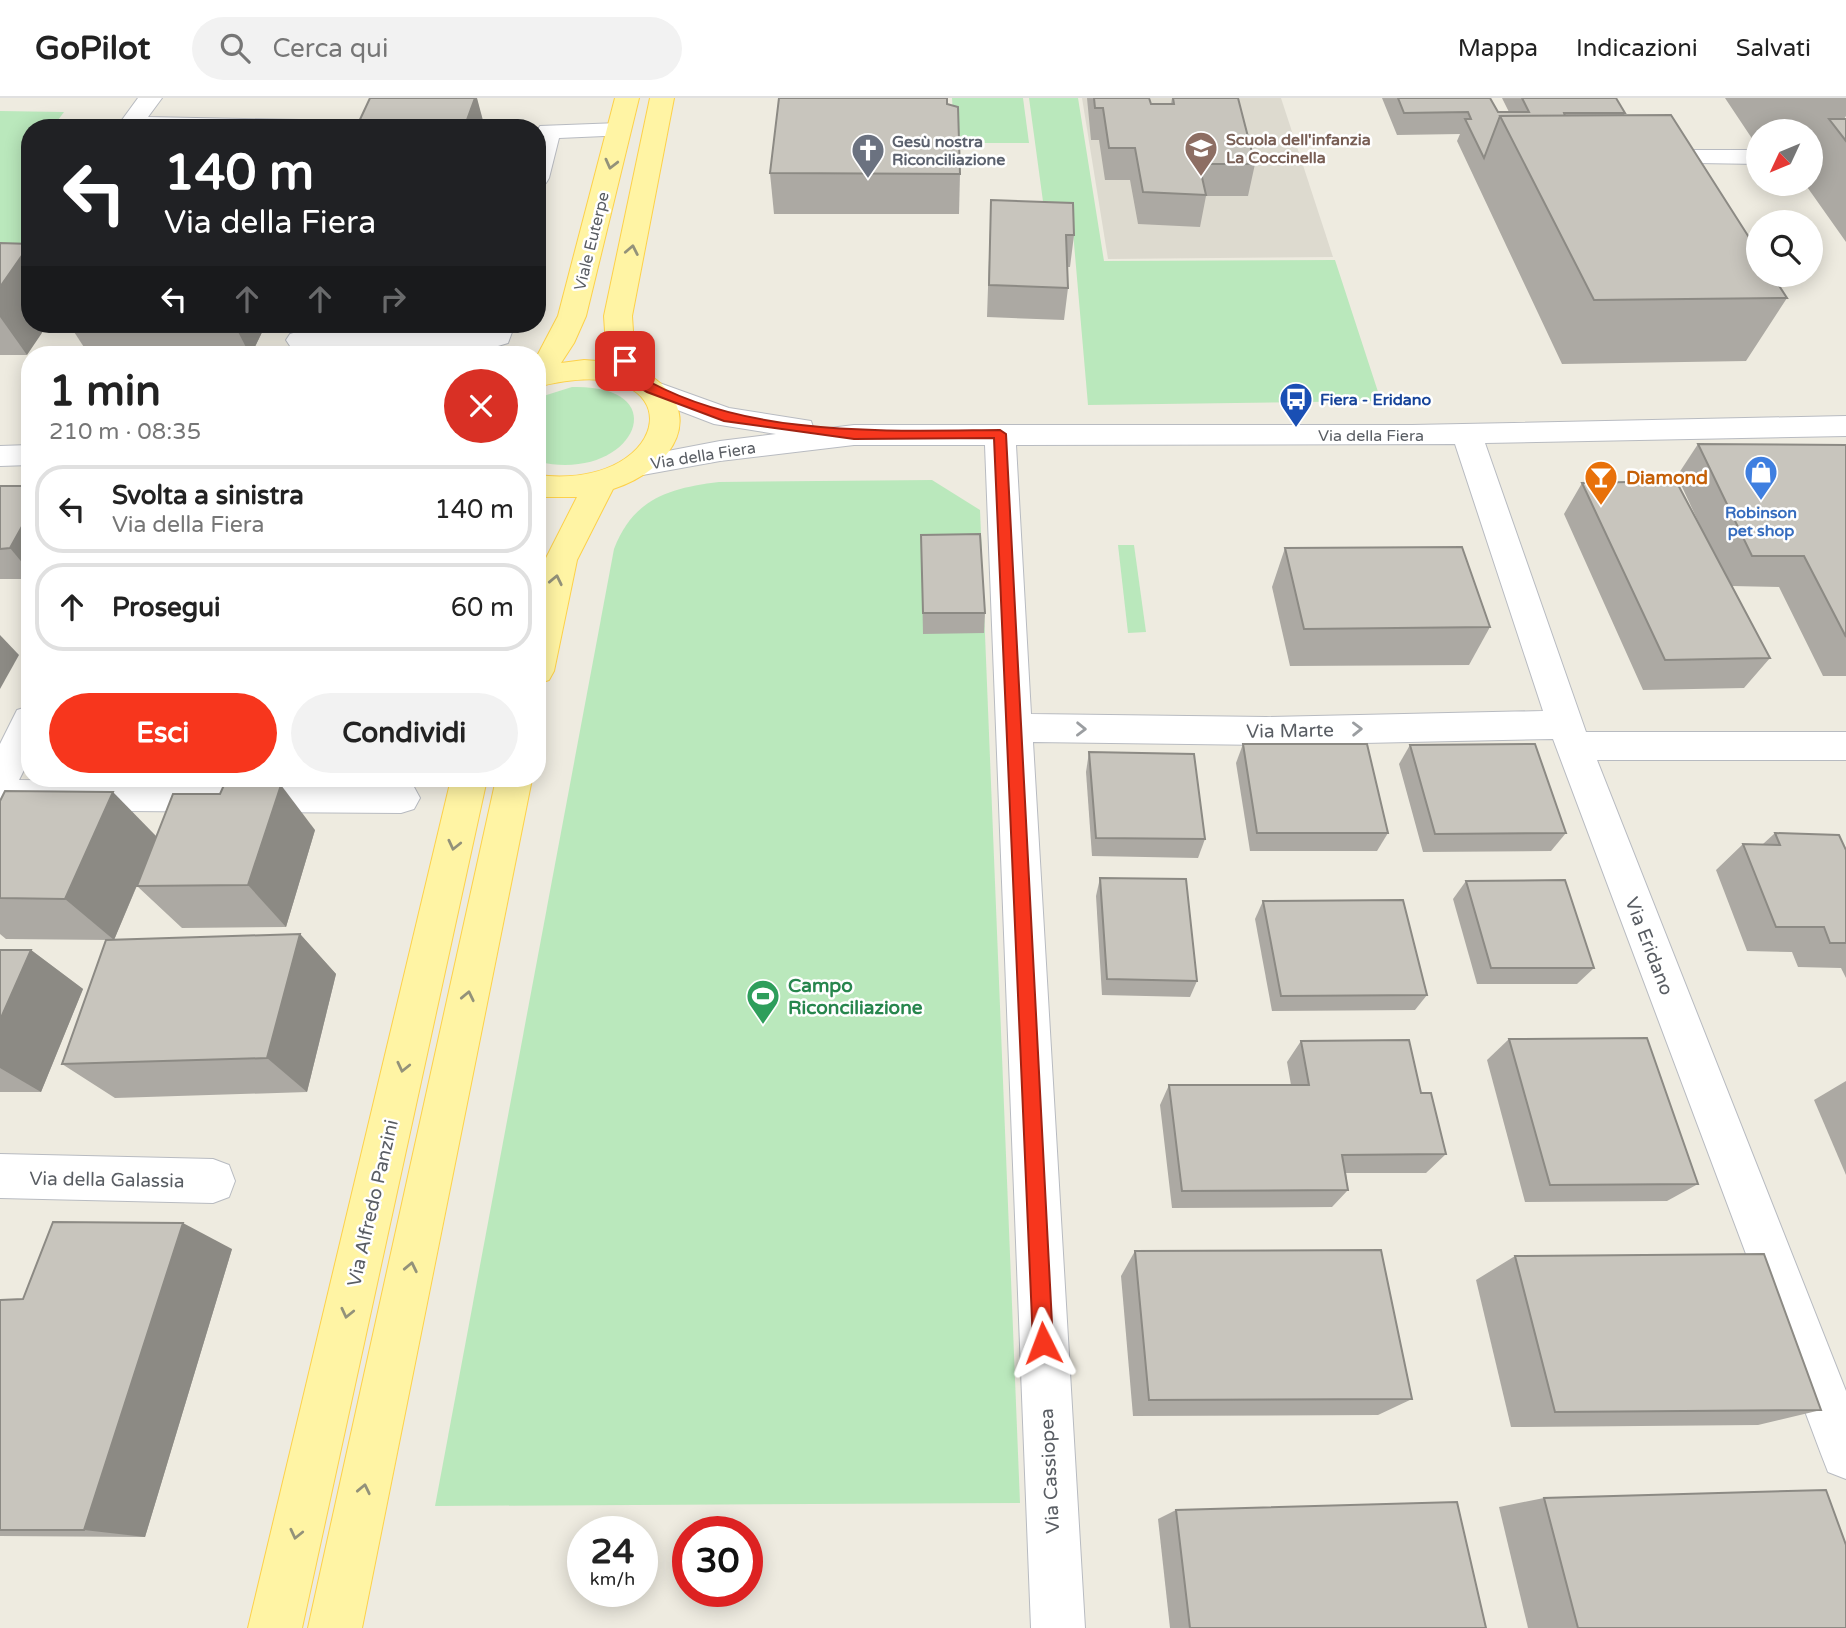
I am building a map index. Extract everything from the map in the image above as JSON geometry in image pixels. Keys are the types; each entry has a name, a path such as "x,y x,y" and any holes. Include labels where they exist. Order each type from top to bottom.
{"main road":[{"name":"Viale Euterpe","path":"546,364 560,343 572,316 627,98"},
{"path":"546,492 600,483 637,466 652,453 666,426 666,414 661,401 641,383 620,346 618,316 662,98"},
{"path":"546,376 579,369 613,371 641,383"},
{"path":"546,629 561,560 600,483"},
{"name":"Via Alfredo Panzini","path":"275,1628 467,787"},
{"path":"335,1628 512,787"}],"street":[{"path":"135,119 150,98"},
{"path":"546,131 619,130"},
{"path":"1618,157 1746,157"},
{"path":"300,340 498,337 499,333"},
{"name":"Via della Fiera","path":"641,383 724,417 854,435"},
{"name":"Via della Fiera","path":"637,466 720,450 854,435 1467,433 1846,426"},
{"name":"Via Eridano","path":"1467,433 1570,736 1846,1454"},
{"name":"Via Cassiopea","path":"1000,434 1058,1628"},
{"path":"0,456 21,455"},
{"name":"Via Marte","path":"1013,728 1570,736 1846,746"},
{"path":"0,781 21,738"},
{"path":"0,794 401,798"},
{"name":"Via della Galassia","path":"0,1176 213,1181"}],"shaded area":[{"name":"Scuola dell'infanzia La Coccinella","path":"1082,98 1281,98 1333,257 1108,259"}],"green space":[{"path":"952,98 1023,98 1029,143 955,143"},
{"path":"1029,98 1078,98 1104,261 1335,260 1381,401 1088,405 1073,232 1047,231"},
{"path":"0,111 64,112 59,119 21,119 21,288 0,288"},
{"path":"572,387 605,390 625,400 634,415 631,431 619,447 599,459 572,465 546,463 546,395"},
{"name":"Campo Riconciliazione","path":"932,480 980,510 1020,1503 435,1506 614,549 622,532 642,507 655,499 701,485 719,482"},
{"path":"1118,545 1134,545 1146,632 1128,633"}],"building":[{"path":"370,98 475,98 467,119 360,119"},
{"name":"Gesù nostra Riconciliazione","path":"779,98 947,98 947,104 958,107 960,174 770,173"},
{"path":"1094,98 1149,98 1151,104 1174,104 1173,98 1238,98 1255,164 1199,164 1206,195 1143,192 1135,148 1109,148 1103,108 1095,108"},
{"path":"1398,98 1490,98 1498,112 1529,112 1522,98 1616,98 1625,113 1500,116 1484,158 1465,119 1471,119 1468,112 1404,113"},
{"path":"1671,115 1746,233 1746,287 1780,287 1787,298 1594,300 1500,116"},
{"path":"1829,119 1846,119 1846,141"},
{"path":"991,200 1073,203 1074,235 1066,235 1068,288 989,285"},
{"path":"0,243 21,244 21,257 0,287"},
{"path":"1698,444 1846,445 1846,637 1804,556 1752,556"},
{"path":"1676,481 1770,658 1665,660 1582,483"},
{"path":"0,486 21,486 21,528 10,548 0,549"},
{"path":"980,534 985,613 923,613 921,535"},
{"path":"1462,547 1490,627 1304,629 1285,548"},
{"path":"1243,744 1367,744 1388,833 1257,833"},
{"path":"1535,744 1566,833 1435,834 1410,745"},
{"path":"1089,752 1194,754 1205,839 1096,838"},
{"path":"223,787 280,787 248,885 137,886 173,794 220,794"},
{"path":"5,791 113,792 65,899 0,898 0,801"},
{"path":"1775,833 1839,835 1846,850 1846,943 1830,943 1824,927 1776,927 1743,844 1780,845"},
{"path":"1100,878 1186,879 1197,981 1107,979"},
{"path":"1565,880 1594,968 1491,968 1466,881"},
{"path":"1403,900 1427,995 1281,996 1263,901"},
{"path":"300,934 267,1058 62,1064 106,940"},
{"path":"0,950 31,950 0,1020"},
{"path":"1647,1038 1698,1184 1550,1185 1509,1039"},
{"path":"1409,1040 1421,1093 1431,1093 1446,1154 1342,1155 1348,1190 1182,1191 1169,1085 1309,1085 1301,1041"},
{"path":"53,1222 183,1223 84,1530 0,1530 0,1300 23,1299"},
{"path":"1381,1250 1412,1399 1149,1400 1135,1251"},
{"path":"1764,1254 1821,1410 1555,1412 1515,1256"},
{"path":"1826,1490 1846,1545 1846,1628 1578,1628 1544,1498"},
{"path":"1457,1502 1486,1628 1190,1628 1176,1510"}],"place":[{"name":"Scuola dell'infanzia La Coccinella","path":"1201,178"},
{"name":"Gesù nostra Riconciliazione","path":"868,180"},
{"name":"Fiera - Eridano","path":"1296,429"},
{"name":"Robinson pet shop","path":"1761,502"},
{"name":"Diamond","path":"1601,507"},
{"name":"Campo Riconciliazione","path":"763,1026"}],"route":[{"path":"625,361 630,376 651,389 724,417 854,435 1000,434 1043,1343"}]}
